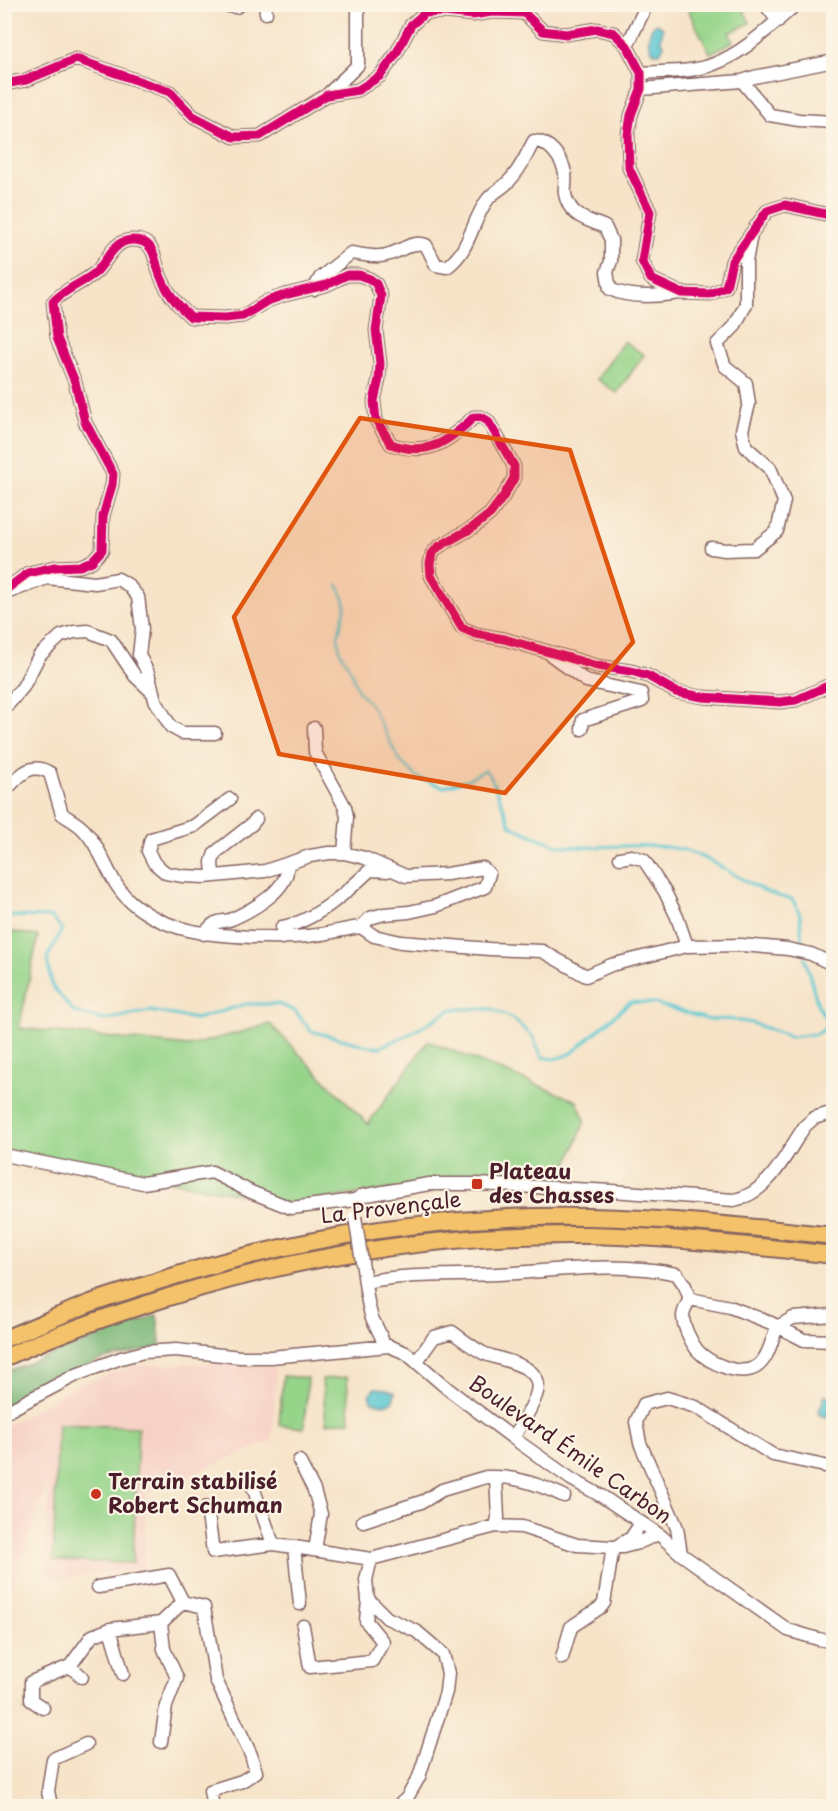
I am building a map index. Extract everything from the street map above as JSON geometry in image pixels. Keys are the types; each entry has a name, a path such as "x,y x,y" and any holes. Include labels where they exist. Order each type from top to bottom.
{"highway":[{"name":"La Provençale","path":"4,1340 89,1303 238,1258 327,1239 415,1225 508,1218 591,1217 668,1220 834,1236"},
{"name":"La Provençale","path":"4,1358 93,1321 188,1290 265,1269 418,1243 511,1236 590,1235 664,1239 834,1255"}],"street":[{"path":"217,4 236,7 241,4"},
{"path":"4,84 26,80 76,59 170,92 193,116 234,137 260,136 327,94 358,65 358,4"},
{"path":"627,46 647,4"},
{"path":"765,4 778,21"},
{"path":"640,73 695,69 715,64 737,52 797,4"},
{"path":"327,94 358,90 380,76 396,54 411,25 425,14 444,12 473,15 492,12 524,14 543,31 566,34 597,29 614,33 627,46 640,73 640,89 631,115 628,134 629,168 650,212 642,261 651,279 681,293"},
{"path":"640,89 741,81 834,61"},
{"path":"741,81 770,115 799,120 834,122"},
{"path":"314,289 320,278 351,253 380,256 393,254 407,246 420,243 426,245 436,265 447,267 458,259 464,250 488,198 508,183 522,166 534,141 543,141 550,146 565,173 563,191 570,207 578,216 605,227 611,240 611,261 607,272 610,289 619,293 653,296 681,293 710,294 726,288 732,261 767,211 785,205 834,216"},
{"path":"711,548 754,549 777,531 784,501 770,468 746,447 742,430 749,404 746,383 725,366 717,344 734,327 746,304 746,262 752,230"},
{"path":"4,592 28,573 55,567 80,566 92,561 102,550 103,516 113,474 85,422 75,382 57,338 53,302 64,291 95,272 122,242 133,240 151,247 159,274 167,289 178,305 192,317 243,316 267,301 314,289 347,275 360,275 376,284 381,296 376,330 379,379 374,401 376,420 391,444 411,449 426,448 456,434 474,417 481,417 488,422 514,466 514,478 490,514 472,528 438,547 432,554 431,576 462,628 476,634 542,649 597,666 632,671 648,676 676,692 703,697 780,702 796,700 834,683"},
{"path":"4,592 9,593 47,578 95,583 118,579 128,585 138,597 142,629 139,656 148,673 152,692 171,727 182,733 215,733"},
{"path":"4,709 23,687 39,656 61,636 74,632 88,631 111,640 135,676 152,692"},
{"path":"542,649 586,681 641,693 642,701 583,720 582,729"},
{"path":"314,728 315,752 345,807 347,817 344,853"},
{"path":"4,792 30,769 43,769 50,773 62,814 82,827 91,838 109,875 131,902 162,922 204,934 282,938 311,936 361,927 370,918 427,908 485,887 489,874 483,868 447,874 405,876 365,858 344,853 310,856 265,871 213,876 183,876 166,873 154,863 148,851 151,838 194,826 230,799"},
{"path":"213,876 212,862 215,852 256,819"},
{"path":"620,858 632,856 644,860 665,892 687,946"},
{"path":"204,934 213,924 234,919 266,900 286,879 287,864"},
{"path":"282,938 282,927 295,925 337,900 370,870 397,872"},
{"path":"361,927 374,936 401,942 542,951 586,976 611,965 687,946 741,945 788,949 811,954 834,965"},
{"path":"4,1155 143,1183 212,1172 251,1192 291,1208 355,1200 361,1196 419,1186 462,1184 612,1191 721,1201 746,1198 763,1187 805,1126 813,1118 834,1112"},
{"path":"4,1413 76,1375 144,1352 176,1350 240,1357 271,1357 383,1346 383,1339 372,1317 365,1282 355,1217 355,1200"},
{"path":"365,1282 392,1277 435,1274 472,1275 595,1268 654,1269 676,1274 685,1286 690,1299 683,1314 686,1328 697,1350 715,1364 742,1370 755,1368 764,1359 777,1327 794,1318 834,1315"},
{"path":"690,1299 730,1307 804,1340 834,1341"},
{"path":"417,1361 434,1337 452,1332 482,1352 504,1361 524,1365 534,1374 538,1383 537,1394 513,1438"},
{"name":"Boulevard Émile Carbon","path":"383,1346 397,1348 417,1361 448,1389 513,1438 570,1479 603,1497 658,1534 681,1554 788,1630 834,1641"},
{"path":"681,1554 677,1528 640,1443 636,1422 644,1404 667,1398 696,1407 773,1455 834,1468"},
{"path":"299,1461 314,1490 321,1514 315,1550"},
{"path":"363,1521 424,1501 442,1490 486,1477 508,1477 547,1488 564,1496"},
{"path":"496,1477 498,1518 496,1526"},
{"path":"253,1487 273,1544"},
{"path":"207,1507 213,1552 273,1544 371,1558 496,1526 522,1527 577,1545 613,1547 638,1544 658,1534"},
{"path":"613,1547 632,1538 641,1523"},
{"path":"294,1546 300,1604"},
{"path":"562,1658 571,1628 604,1603 613,1547"},
{"path":"303,1626 310,1667 372,1661 383,1642 366,1621 368,1599 366,1580 371,1558"},
{"path":"98,1587 169,1575 183,1602 204,1607 216,1680 251,1755 256,1772 242,1781 210,1791 213,1806"},
{"path":"368,1599 387,1618 416,1631 443,1654 448,1672 446,1692 419,1777 407,1798 398,1806"},
{"path":"43,1708 31,1700 31,1682 70,1666 92,1636 110,1629 160,1623 183,1602"},
{"path":"160,1623 164,1649 177,1678 166,1706 161,1742"},
{"path":"110,1629 123,1674"},
{"path":"70,1666 82,1677"},
{"path":"51,1806 48,1791 53,1759 86,1744"}],"highlighted area":[{"path":"360,418 570,450 633,642 505,793 279,754 234,617"}],"shaded area":[{"path":"207,1363 276,1368 272,1441 146,1493 144,1569 44,1580 50,1477 14,1580 5,1598 5,1426 76,1386 134,1366"}],"green space":[{"path":"700,4 741,5 750,23 729,33 733,42 710,53 688,10"},
{"path":"624,341 644,355 617,393 597,379"},
{"path":"8,931 38,936 19,1028 189,1046 270,1024 368,1124 428,1041 577,1101 585,1121 562,1178 477,1176 291,1204 5,1150 4,942"},
{"path":"157,1315 161,1347 103,1359 26,1392 5,1407 5,1372"},
{"path":"283,1376 308,1378 304,1428 279,1425"},
{"path":"347,1377 350,1421 326,1423 322,1379"},
{"name":"Terrain stabilisé Robert Schuman","path":"58,1424 138,1427 133,1563 53,1561"}],"water":[{"path":"655,23 663,28 661,39 664,45 660,53 651,50 648,39"},
{"path":"374,1388 395,1392 393,1402 383,1404 372,1402 369,1395"},
{"path":"825,1395 833,1398 827,1417 818,1414"}],"waterway":[{"path":"338,585 345,601 338,636 340,652 350,668 358,691 370,704 400,761 417,777 443,787 466,780 485,770 491,777 511,826 557,845 660,846 705,858 753,885 792,899 800,914 802,944"},
{"path":"4,916 51,917 62,929 47,959 52,986 74,1012 104,1020 150,1011 196,1019 246,1004 278,1004 295,1011 311,1031 380,1047 408,1035 452,1009 492,1009 513,1019 533,1037 542,1057 554,1059 571,1054 630,1002 653,1003 710,1020 727,1019 752,1023 790,1037 816,1034 834,1023"},
{"path":"805,958 818,1006 829,1025"}],"cycle path":[{"path":"4,84 26,80 76,59 170,92 193,116 234,137 260,136 327,95 358,90 380,76 396,54 411,25 425,13 473,15 492,12 524,13 543,31 566,34 597,29 614,33 627,46 641,73 641,89 631,115 628,134 629,168 650,212 642,261 651,279 681,293 710,294 726,287 732,261 767,211 785,205 834,216"},
{"path":"4,591 28,573 55,567 80,566 92,561 102,550 103,516 113,474 85,422 75,382 57,338 53,302 95,273 119,244 137,240 144,242 151,249 168,291 191,317 243,316 267,301 326,285 347,275 359,275 376,284 381,296 376,330 380,363 374,401 376,420 391,444 404,448 427,448 446,440 474,417 481,417 488,421 514,466 514,478 490,514 472,528 438,547 432,554 431,576 462,628 476,634 504,639 597,666 631,671 648,676 676,692 703,697 780,702 796,700 834,683"}],"place":[{"name":"Plateau des Chasses","path":"477,1184"},
{"name":"Terrain stabilisé Robert Schuman","path":"96,1494"}]}
